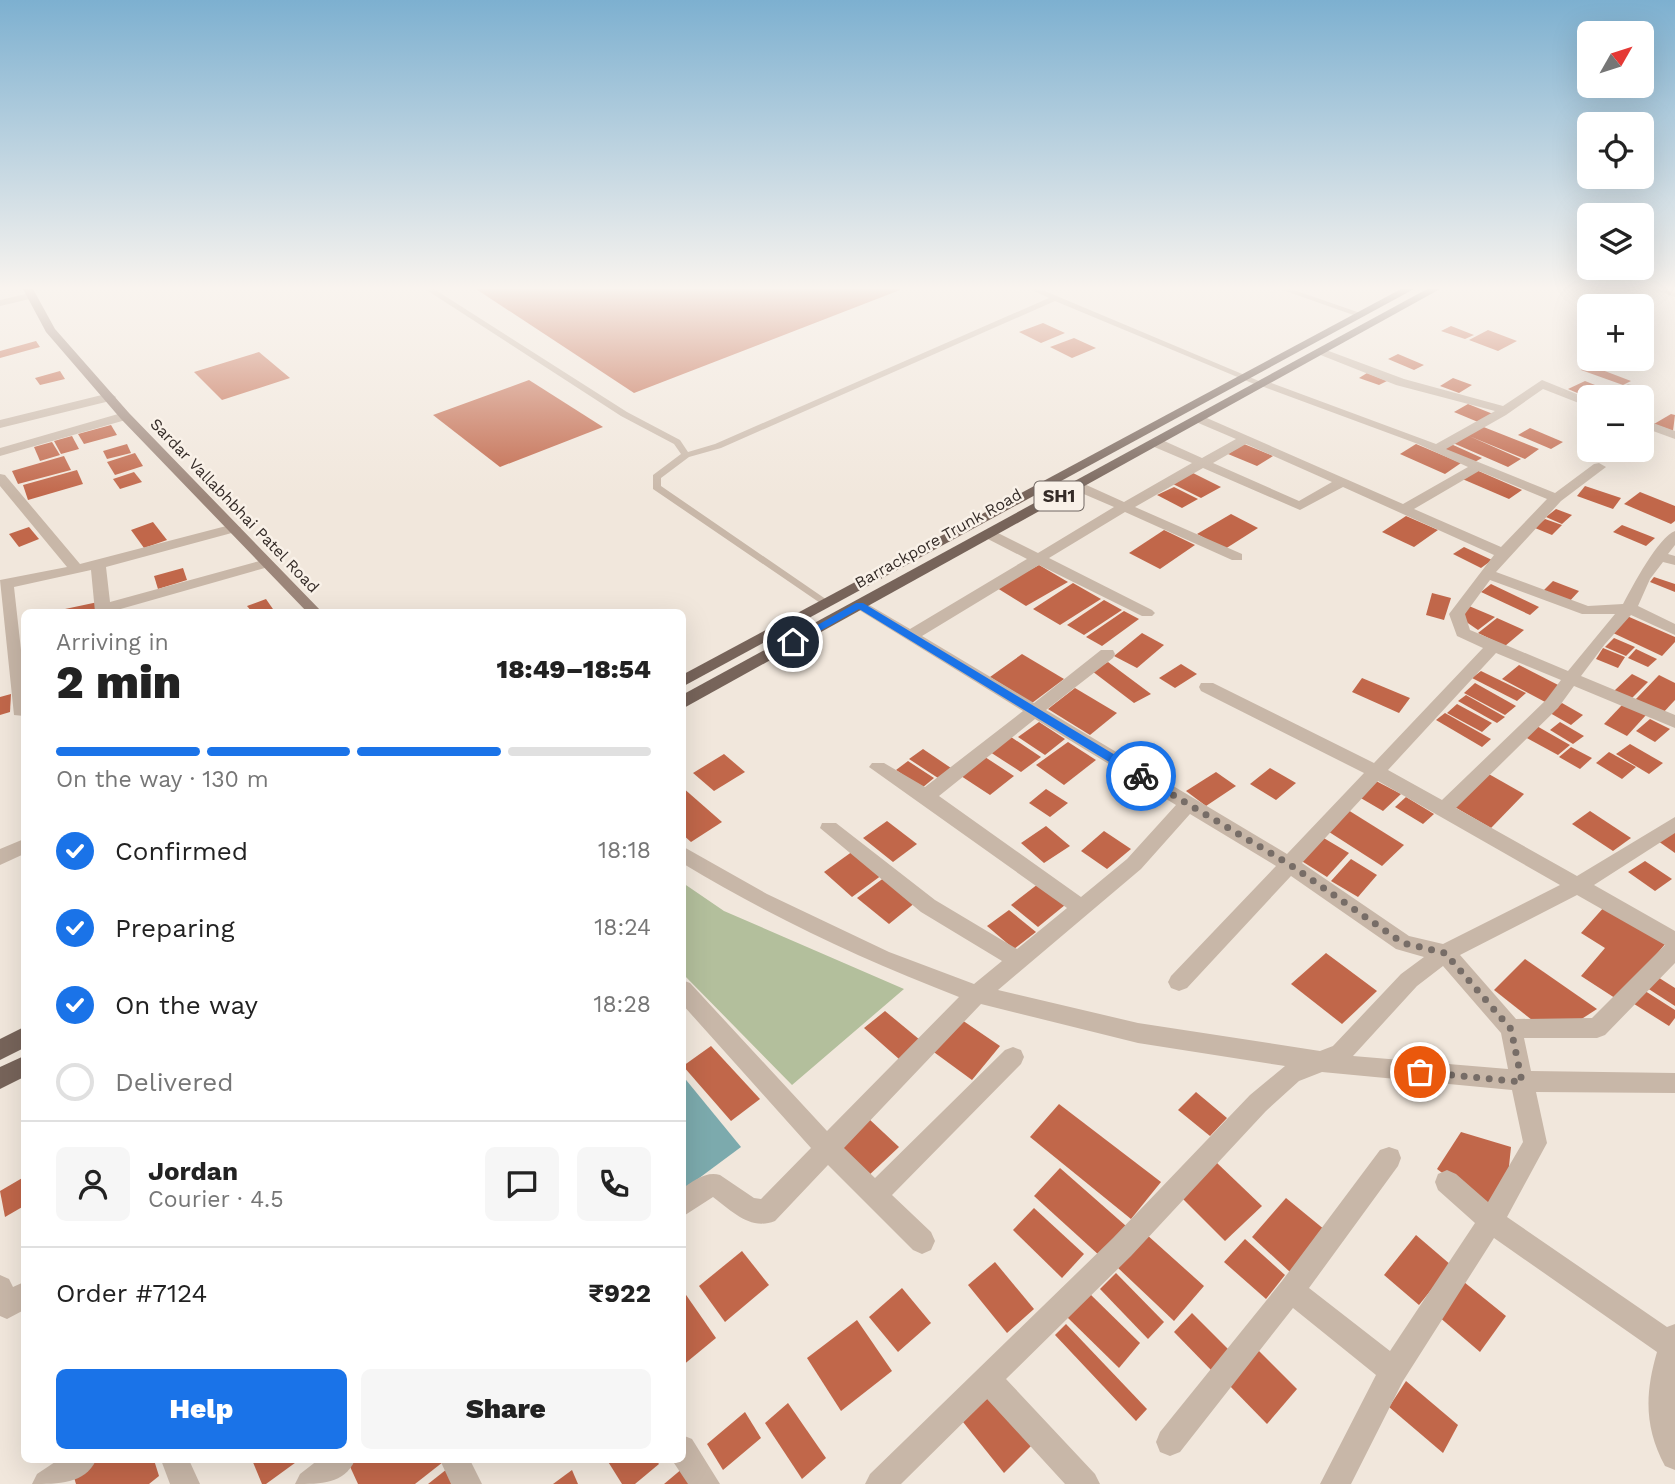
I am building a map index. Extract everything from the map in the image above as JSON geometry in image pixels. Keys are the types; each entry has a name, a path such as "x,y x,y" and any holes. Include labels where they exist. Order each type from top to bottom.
{"main road":[{"name":"Barrackpore Trunk Road","path":"686,680 1282,358"},
{"name":"Barrackpore Trunk Road","path":"686,701 1310,358"},
{"path":"0,1050 21,1039"},
{"path":"0,1079 21,1068"}],"street":[{"name":"Sardar Vallabhbhai Patel Road","path":"75,358 125,416 312,609"},
{"path":"1338,358 1400,382 1502,410"},
{"path":"1262,384 1423,441 1477,467 1556,498"},
{"path":"1436,449 1542,384 1577,397"},
{"path":"0,424 110,397"},
{"path":"0,453 125,416"},
{"path":"1200,419 1503,553"},
{"path":"1654,428 1675,436"},
{"path":"910,636 996,586 1035,559 1246,439"},
{"path":"1157,443 1300,506 1343,482"},
{"path":"1404,509 1477,467"},
{"path":"1599,467 1556,498 1503,553 1457,614 1463,633 1675,722"},
{"path":"0,478 76,568"},
{"path":"1077,486 1237,557"},
{"path":"21,711 3,585 98,564 234,528"},
{"path":"989,534 1147,613"},
{"path":"1443,810 1552,704 1573,679 1599,640 1629,608 1658,555 1675,535"},
{"path":"1658,555 1675,561"},
{"path":"110,609 267,563"},
{"path":"98,564 103,609"},
{"path":"1487,574 1587,611 1629,608 1675,630"},
{"path":"859,605 1289,864 1403,943 1445,953 1511,1029 1535,1143 1491,1221 1393,1371 1335,1484"},
{"path":"1179,982 1494,646"},
{"path":"926,796 1107,654"},
{"path":"1207,687 1377,772 1675,942"},
{"path":"878,767 926,796 1080,907"},
{"path":"686,1202 708,1186 717,1186 726,1190 742,1208 752,1213 766,1212 976,994 1134,864 1188,804"},
{"path":"880,1484 985,1378 1122,1247 1258,1103 1291,1074 1341,1053 1409,980 1445,953 1577,886 1675,824"},
{"path":"829,828 928,906 1017,960"},
{"path":"0,858 21,848"},
{"path":"686,855 760,900 881,958 976,994 1139,1033 1321,1062 1522,1082 1675,1083"},
{"path":"1511,1029 1597,1028 1675,948"},
{"path":"686,993 826,1147 922,1241"},
{"path":"875,1195 1013,1057"},
{"path":"1170,1442 1291,1290 1389,1158"},
{"path":"1447,1182 1491,1221 1673,1342 1660,1402 1661,1424 1675,1456"},
{"path":"0,1288 7,1306 21,1297"},
{"path":"1291,1290 1393,1371"},
{"path":"985,1378 1086,1484"},
{"path":"686,1455 705,1484"},
{"path":"47,1484 78,1463"},
{"path":"176,1463 185,1484"},
{"path":"310,1484 337,1463"},
{"path":"456,1463 467,1484"}],"lane":[{"path":"537,358 624,414 677,442 686,455"},
{"path":"826,604 656,488 656,477 686,455 718,446 918,358"},
{"path":"1201,358 1262,384"}],"green space":[{"path":"686,885 724,911 904,989 792,1085 686,977"}],"water":[{"path":"686,1080 741,1147 686,1188"}],"building":[{"path":"239,358 266,358 290,378 222,400 194,372"},
{"path":"581,358 724,358 634,393"},
{"path":"1408,358 1424,365 1414,370 1388,359"},
{"path":"60,371 65,379 40,385 35,378"},
{"path":"1584,371 1605,371 1631,381 1623,385"},
{"path":"1367,373 1387,381 1379,385 1359,378"},
{"path":"1453,378 1472,385 1459,393 1440,386"},
{"path":"529,380 603,427 500,467 433,415"},
{"path":"1585,381 1595,385 1577,385 1577,393 1568,389"},
{"path":"1468,404 1493,414 1478,422 1454,412"},
{"path":"1671,414 1675,415 1673,431 1654,424"},
{"path":"111,425 117,435 84,444 78,434"},
{"path":"1481,426 1539,449 1525,459 1469,436 1521,459 1508,467 1453,443"},
{"path":"1530,428 1563,442 1551,449 1518,435"},
{"path":"72,436 79,449 61,454 54,441"},
{"path":"52,442 60,455 40,461 34,447"},
{"path":"127,444 131,453 107,459 103,451"},
{"path":"1244,444 1273,456 1257,466 1228,454"},
{"path":"1416,444 1461,463 1445,474 1400,454"},
{"path":"1451,444 1482,458 1471,464 1440,449"},
{"path":"135,453 143,466 115,475 107,462"},
{"path":"64,456 71,470 18,484 12,471"},
{"path":"1474,469 1522,490 1509,499 1460,478"},
{"path":"77,470 83,484 28,500 23,485"},
{"path":"134,472 142,482 120,489 113,479"},
{"path":"1191,472 1221,487 1201,498 1171,483"},
{"path":"1585,486 1621,498 1613,509 1577,496"},
{"path":"1174,487 1198,499 1182,508 1157,495"},
{"path":"1640,492 1675,506 1675,521 1671,524 1624,504"},
{"path":"1556,509 1572,515 1562,524 1546,517"},
{"path":"1231,514 1258,528 1225,549 1197,534"},
{"path":"1406,516 1438,530 1414,547 1382,532"},
{"path":"1545,519 1562,525 1552,535 1535,528"},
{"path":"153,522 167,540 144,548 131,530"},
{"path":"1622,525 1655,538 1646,546 1613,532"},
{"path":"29,527 39,539 19,547 9,534"},
{"path":"1164,530 1195,545 1160,569 1129,553"},
{"path":"1464,547 1492,560 1481,568 1453,554"},
{"path":"1039,565 1068,582 1026,606 997,588"},
{"path":"183,568 187,580 158,589 154,576"},
{"path":"1654,577 1675,584 1675,592 1650,582"},
{"path":"1553,581 1579,591 1568,603 1542,592"},
{"path":"1073,583 1101,599 1060,625 1033,609"},
{"path":"1491,584 1539,607 1530,615 1481,592"},
{"path":"1432,593 1451,598 1444,620 1426,615"},
{"path":"266,599 273,609 250,609 247,606"},
{"path":"1104,600 1122,610 1084,635 1067,625"},
{"path":"98,602 98,609 65,609"},
{"path":"1469,606 1495,617 1478,630 1462,619"},
{"path":"1124,611 1139,619 1102,646 1086,637"},
{"path":"1627,616 1675,637 1675,642 1662,656 1611,632"},
{"path":"1497,618 1524,630 1505,646 1478,633"},
{"path":"1142,633 1164,645 1137,668 1114,656"},
{"path":"1614,638 1635,647 1626,656 1605,647"},
{"path":"1603,648 1625,657 1618,668 1596,659"},
{"path":"1636,649 1657,659 1648,667 1628,658"},
{"path":"1022,654 1064,679 1032,703 990,677"},
{"path":"1108,662 1151,694 1134,703 1092,671"},
{"path":"1181,664 1197,674 1175,688 1159,678"},
{"path":"1519,665 1564,688 1547,703 1502,679"},
{"path":"1481,671 1526,693 1517,701 1472,678"},
{"path":"1632,674 1648,682 1631,699 1614,691"},
{"path":"1659,675 1675,683 1675,700 1661,715 1634,701"},
{"path":"1362,678 1410,698 1399,713 1352,692"},
{"path":"1475,683 1516,706 1505,715 1464,693"},
{"path":"1075,688 1117,713 1090,735 1048,709"},
{"path":"11,694 10,712 0,715 0,697"},
{"path":"1466,695 1505,717 1497,723 1458,701"},
{"path":"1562,703 1583,715 1571,725 1550,713"},
{"path":"1457,704 1492,723 1482,732 1447,713"},
{"path":"1623,704 1646,715 1627,736 1604,724"},
{"path":"1445,713 1491,739 1482,747 1436,720"},
{"path":"1650,719 1670,729 1655,742 1636,731"},
{"path":"1039,722 1065,739 1045,755 1018,737"},
{"path":"1560,722 1584,736 1573,744 1550,730"},
{"path":"1535,725 1570,745 1558,755 1523,736"},
{"path":"1011,737 1041,757 1021,772 990,752"},
{"path":"1068,742 1096,760 1064,785 1036,765"},
{"path":"1630,744 1663,763 1649,774 1616,754"},
{"path":"1571,747 1592,758 1580,769 1559,757"},
{"path":"923,749 951,768 938,778 909,759"},
{"path":"1609,752 1636,767 1622,779 1596,763"},
{"path":"724,754 745,772 714,791 693,773"},
{"path":"985,757 1014,776 990,795 961,776"},
{"path":"908,761 934,778 922,788 896,770"},
{"path":"1270,768 1296,783 1276,800 1250,784"},
{"path":"1216,772 1236,786 1206,806 1186,791"},
{"path":"1487,773 1524,794 1491,828 1453,806"},
{"path":"1376,781 1401,794 1383,811 1359,797"},
{"path":"1046,789 1068,803 1050,817 1029,803"},
{"path":"686,790 722,822 691,842 686,838"},
{"path":"1406,797 1434,814 1423,824 1395,807"},
{"path":"1348,810 1404,845 1382,866 1326,830"},
{"path":"1590,811 1631,838 1613,851 1572,824"},
{"path":"887,821 917,844 893,862 863,838"},
{"path":"1046,826 1070,846 1044,863 1021,843"},
{"path":"1675,830 1675,853 1658,841"},
{"path":"1104,831 1131,849 1107,869 1081,851"},
{"path":"1322,837 1349,853 1327,877 1300,860"},
{"path":"853,851 882,875 852,897 824,872"},
{"path":"1351,859 1377,875 1358,897 1331,881"},
{"path":"1645,861 1672,879 1655,891 1628,872"},
{"path":"885,877 916,902 889,924 857,898"},
{"path":"1038,884 1065,905 1038,927 1011,905"},
{"path":"1605,906 1666,943 1618,1000 1581,976 1605,948 1581,933"},
{"path":"1009,910 1036,932 1014,949 987,926"},
{"path":"1326,953 1377,991 1342,1024 1291,984"},
{"path":"1525,959 1597,1009 1580,1020 1532,1020 1494,990"},
{"path":"1653,974 1675,988 1675,1006 1644,986"},
{"path":"1642,989 1675,1010 1675,1018 1669,1026 1631,1002"},
{"path":"885,1011 920,1040 899,1059 864,1028"},
{"path":"959,1018 1000,1046 972,1080 931,1050"},
{"path":"711,1046 760,1099 731,1121 686,1069 686,1064"},
{"path":"1196,1092 1227,1118 1210,1136 1178,1110"},
{"path":"1059,1104 1161,1182 1131,1219 1030,1137"},
{"path":"868,1118 899,1147 866,1178 835,1147"},
{"path":"1461,1132 1511,1147 1508,1176 1488,1207 1437,1169"},
{"path":"1216,1162 1262,1206 1225,1241 1179,1195"},
{"path":"1060,1168 1126,1226 1100,1256 1034,1196"},
{"path":"21,1179 21,1208 5,1217 0,1191"},
{"path":"1286,1198 1325,1230 1290,1272 1252,1237"},
{"path":"1034,1208 1084,1254 1062,1278 1013,1230"},
{"path":"1146,1234 1204,1286 1174,1321 1117,1267"},
{"path":"1416,1235 1451,1265 1419,1305 1384,1275"},
{"path":"1245,1239 1285,1275 1266,1299 1224,1262"},
{"path":"742,1251 769,1285 725,1322 699,1286"},
{"path":"995,1262 1034,1309 1007,1333 968,1285"},
{"path":"1116,1273 1164,1322 1148,1339 1100,1289"},
{"path":"1464,1282 1506,1316 1480,1352 1438,1316"},
{"path":"902,1288 931,1323 898,1352 869,1317"},
{"path":"1089,1293 1140,1343 1119,1368 1067,1317"},
{"path":"686,1295 716,1338 686,1363"},
{"path":"1192,1313 1231,1352 1213,1372 1174,1332"},
{"path":"857,1320 892,1371 841,1411 807,1358"},
{"path":"1066,1324 1147,1409 1136,1421 1055,1335"},
{"path":"1256,1348 1297,1389 1267,1424 1226,1382"},
{"path":"1406,1381 1458,1425 1443,1453 1389,1407"},
{"path":"991,1395 1033,1444 1004,1473 963,1422"},
{"path":"788,1403 826,1458 802,1479 765,1423"},
{"path":"745,1412 761,1438 723,1470 707,1444"},
{"path":"90,1463 155,1463 159,1476 149,1484 76,1484 73,1474"},
{"path":"253,1463 295,1463 266,1484 262,1484"},
{"path":"348,1463 442,1463 415,1484 358,1484"},
{"path":"609,1463 659,1464 635,1484 622,1484"},
{"path":"683,1468 693,1484 664,1484"},
{"path":"447,1469 454,1484 428,1484"},
{"path":"572,1470 578,1484 553,1484"}],"way so far":[{"path":"1141,776 1289,864 1403,943 1445,953 1511,1029 1522,1082 1420,1072"}],"route":[{"path":"793,642 859,605 1141,776"}]}
